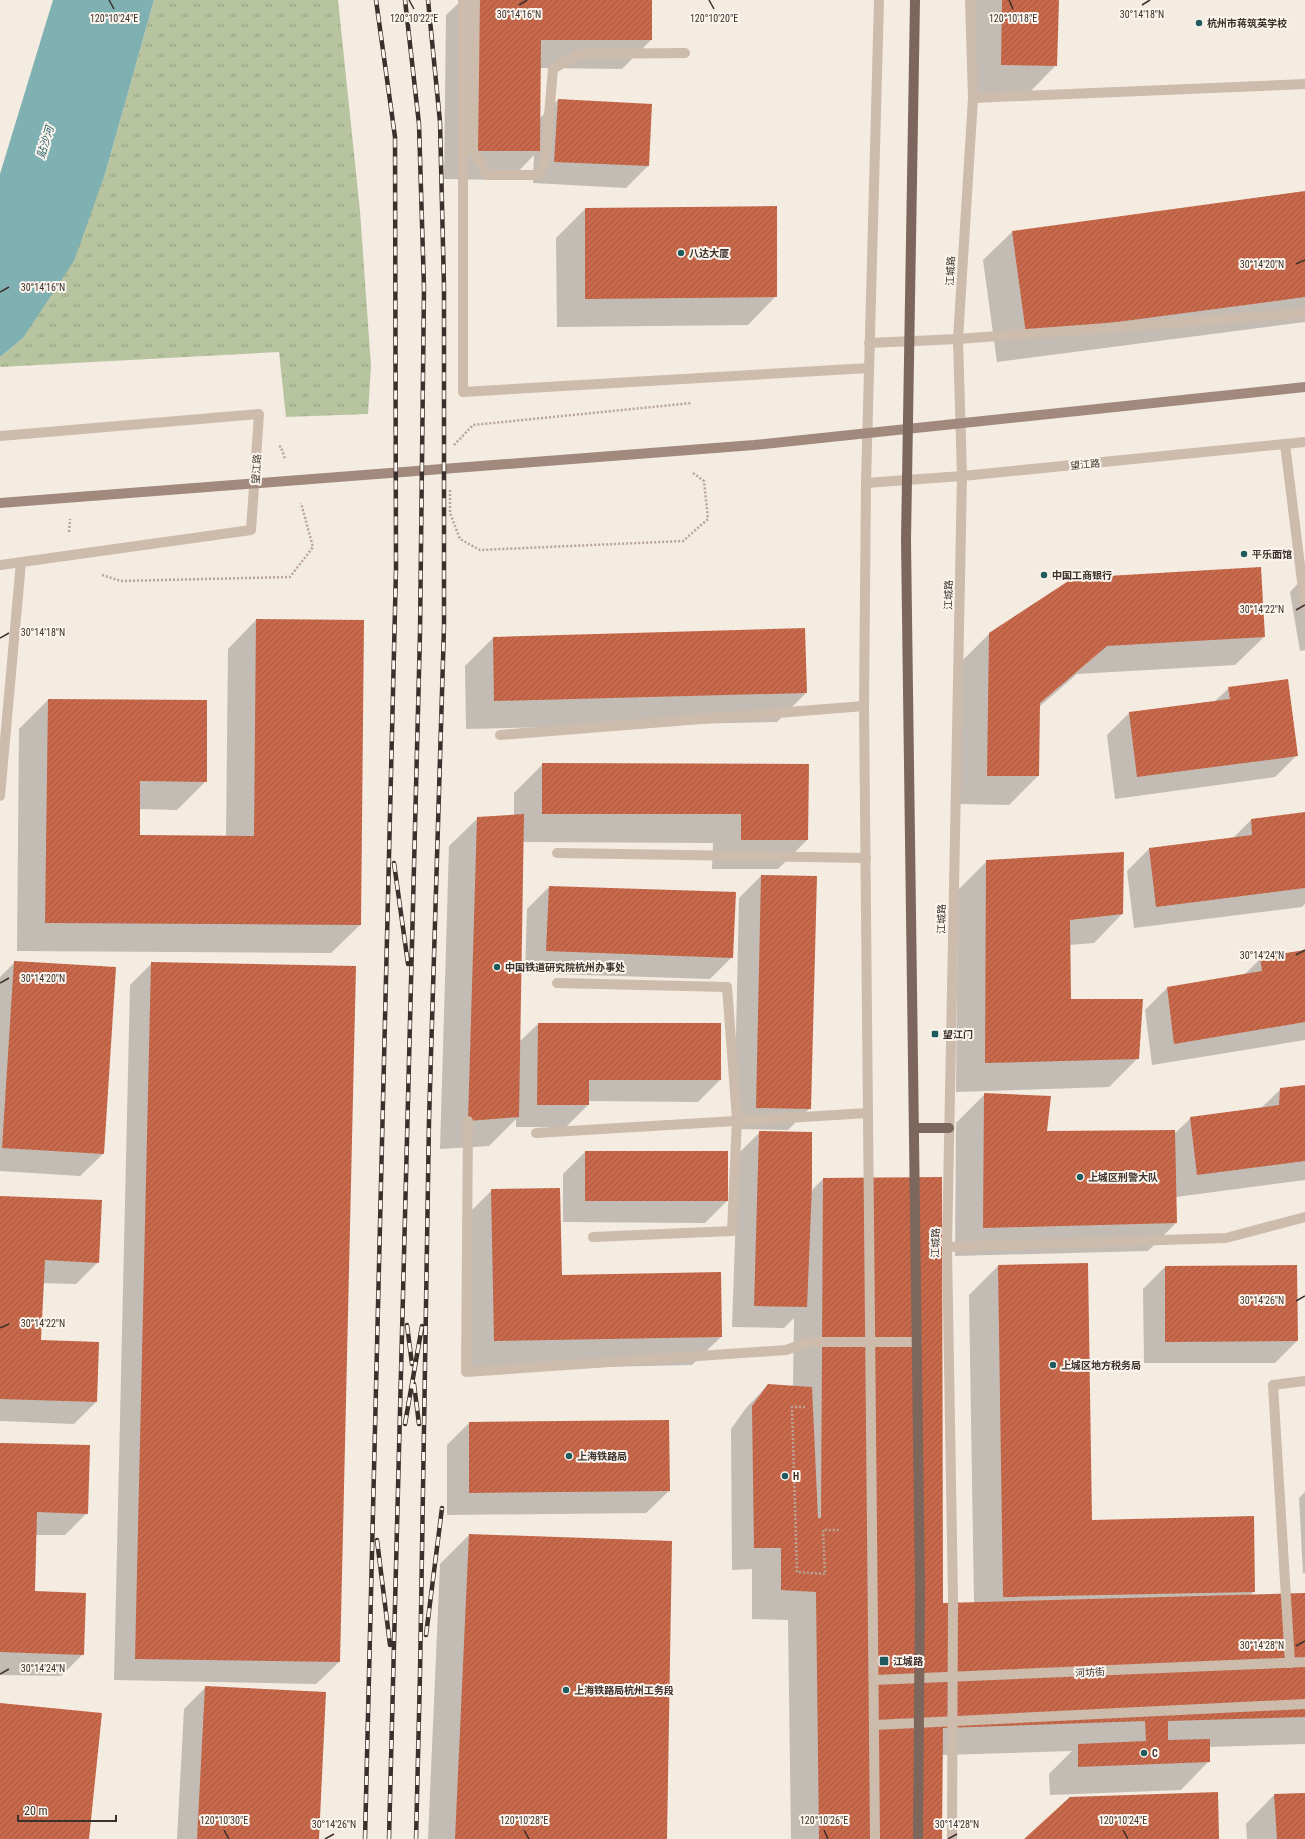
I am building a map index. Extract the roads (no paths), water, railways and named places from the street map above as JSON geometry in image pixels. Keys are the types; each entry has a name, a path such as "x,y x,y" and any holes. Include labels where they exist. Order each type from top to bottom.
{"main road":[{"name":"江城路","path":"915,0 906,540 916,1342 919,1679 918,1839"},
{"path":"0,503 754,445 1305,387"},
{"path":"914,1128 949,1128"}],"street":[{"path":"463,0 463,392 869,368"},
{"path":"475,0 472,151 488,175 538,176 545,162 553,69 578,54 685,52"},
{"path":"875,1839 864,706 866,483 879,0"},
{"name":"江城路","path":"952,1839 953,1592 947,1247 962,476 958,339 973,98 970,0"},
{"path":"973,98 1305,84"},
{"path":"869,343 958,339 1305,313"},
{"name":"望江路","path":"0,436 259,414 251,530 0,565"},
{"name":"望江路","path":"866,483 962,476 1305,442"},
{"path":"1285,444 1305,606"},
{"path":"0,796 21,562"},
{"path":"500,735 864,706"},
{"path":"557,853 866,858"},
{"path":"557,983 727,987 737,1119 732,1231 593,1237"},
{"path":"536,1133 737,1119 868,1112"},
{"path":"468,1121 466,1372 786,1350 808,1342 916,1342"},
{"path":"947,1247 1226,1238 1305,1217"},
{"path":"1290,1663 1273,1385 1305,1381"},
{"name":"河坊街","path":"874,1680 953,1678 1305,1662"},
{"path":"875,1725 1305,1704"}],"water":[{"name":"贴沙河","path":"53,0 154,0 105,174 74,261 23,338 0,357 0,174"}],"railway":[{"path":"365,1839 396,569 395,137 376,0"},
{"path":"389,1839 420,633 424,288 419,124 405,0"},
{"path":"416,1839 429,1121 444,627 444,287 440,122 428,0"},
{"path":"394,863 408,964"},
{"path":"407,1325 412,1364"},
{"path":"405,1424 422,1326"},
{"path":"414,1384 419,1424"},
{"path":"426,1635 442,1508"},
{"path":"377,1540 390,1645"}],"place":[{"name":"杭州市蒋筑英学校","path":"1199,23"},
{"name":"八达大厦","path":"681,253"},
{"name":"平乐面馆","path":"1244,554"},
{"name":"中国工商银行","path":"1044,575"},
{"name":"中国铁道研究院杭州办事处","path":"497,967"},
{"name":"望江门","path":"935,1034"},
{"name":"上城区刑警大队","path":"1080,1177"},
{"name":"上城区地方税务局","path":"1053,1365"},
{"name":"上海铁路局","path":"569,1456"},
{"name":"H","path":"785,1476"},
{"name":"江城路","path":"884,1661"},
{"name":"上海铁路局杭州工务段","path":"566,1690"},
{"name":"C","path":"1144,1753"}]}
